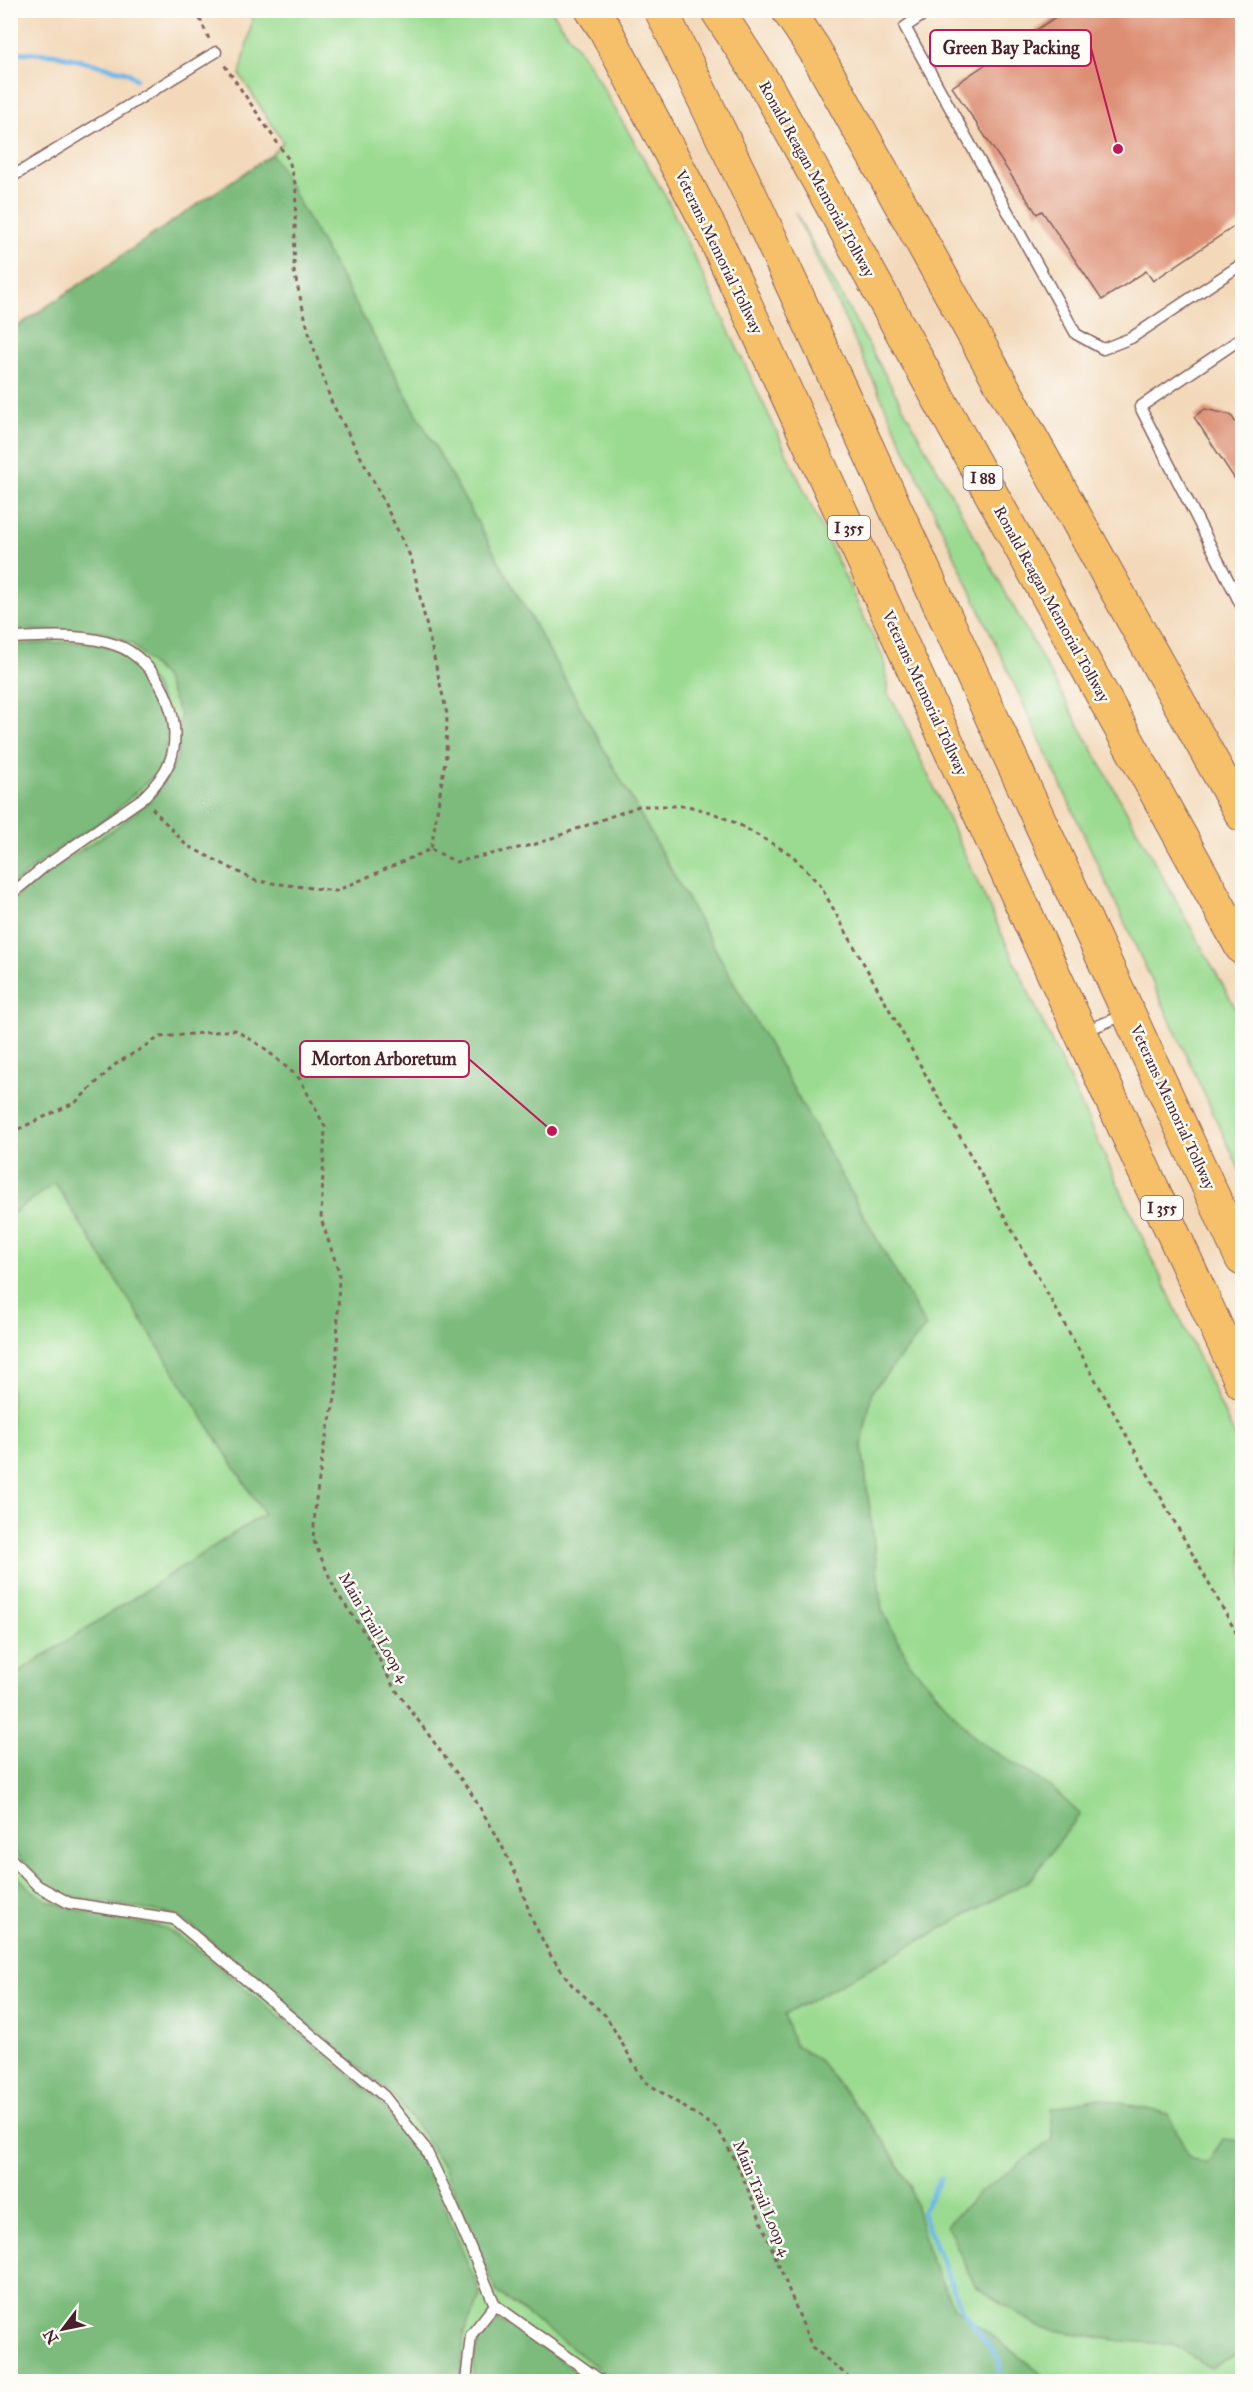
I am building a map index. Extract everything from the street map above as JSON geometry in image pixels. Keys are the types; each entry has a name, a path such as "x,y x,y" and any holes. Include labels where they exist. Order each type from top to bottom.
{"highway":[{"name":"Veterans Memorial Tollway","path":"592,10 605,29 714,236 1242,1383"},
{"name":"Veterans Memorial Tollway","path":"661,10 764,222 1242,1259"},
{"name":"Ronald Reagan Memorial Tollway","path":"717,10 766,86 1242,948"},
{"path":"788,10 825,70 1242,815"}],"lane":[{"path":"930,10 905,27 1076,334 1103,349 1131,338 1242,264"},
{"path":"10,178 216,52"},
{"path":"1242,338 1140,407 1242,607"},
{"path":"10,638 63,636 91,639 124,649 147,666 168,703 174,724 171,759 159,781 143,798 45,866 10,895"},
{"path":"1081,1032 1129,1013"},
{"path":"10,1858 38,1886 69,1903 174,1919 384,2096 425,2148 495,2306 603,2382"},
{"path":"466,2382 471,2335 495,2306"}],"path":[{"path":"196,10 216,52 289,160 296,187 294,273 309,333 331,400 411,558 447,714 446,755 431,849"},
{"path":"143,798 186,845 256,881 336,891 431,849"},
{"path":"431,849 456,862 536,844 639,806 659,805 688,806 713,813 738,824 792,855 820,885 1242,1643"},
{"name":"Main Trail Loop 4","path":"10,1133 76,1102 116,1064 160,1037 235,1030 263,1047 300,1079 325,1128 321,1219 339,1272 336,1394 324,1446 313,1539 336,1592 367,1636 393,1686 471,1793 497,1836 518,1879 532,1920 551,1956 572,1985 606,2016 644,2081 718,2129 738,2164 812,2347 855,2382"}],"green space":[{"path":"239,11 552,11 590,66 665,195 884,660 888,694 903,718 1242,1452 1242,2381 11,2382 11,331 272,154 283,142 240,75 253,17"},
{"path":"272,154 926,1327 872,1391 862,1445 882,1610 910,1663 978,1741 1051,1787 1080,1814 1030,1880 784,2015 794,2044 820,2061 884,2141 910,2185 931,2261 954,2307 1051,2381 616,2381 496,2291 444,2168 397,2099 192,1926 170,1914 61,1895 39,1879 21,1860 11,1844 11,1677 264,1514 55,1183 11,1215 11,904 24,890 51,869 110,832 151,800 177,760 180,715 164,677 132,644 101,631 11,630 11,331"},
{"path":"795,212 1242,1020 1242,1175"},
{"path":"72,642 100,644 124,654 143,669 155,686 167,716 167,738 162,768 110,816 49,855 11,886 11,645"},
{"path":"10,1868 29,1888 48,1901 83,1912 165,1928 196,1948 373,2095 397,2123 435,2184 481,2296 464,2332 461,2381 11,2381"},
{"path":"1099,2098 1168,2114 1190,2158 1207,2164 1223,2139 1242,2141 1242,2353 1210,2368 1173,2344 1121,2341 1041,2328 975,2286 947,2225 979,2193 1053,2139 1051,2108"},
{"path":"496,2320 511,2326 590,2381 472,2381 477,2347 483,2332"}],"building":[{"path":"1066,10 1242,10 1242,221 1153,281 1146,271 1102,300 1042,211 1037,214 952,87"},
{"path":"1205,409 1231,415 1242,433 1242,490 1194,417"}],"waterway":[{"path":"10,52 53,54 127,72 136,79"},
{"path":"940,2179 922,2213 961,2308 1000,2361 999,2382"}],"place":[{"name":"Green Bay Packing","path":"1118,149"},
{"name":"Morton Arboretum","path":"552,1131"}]}
